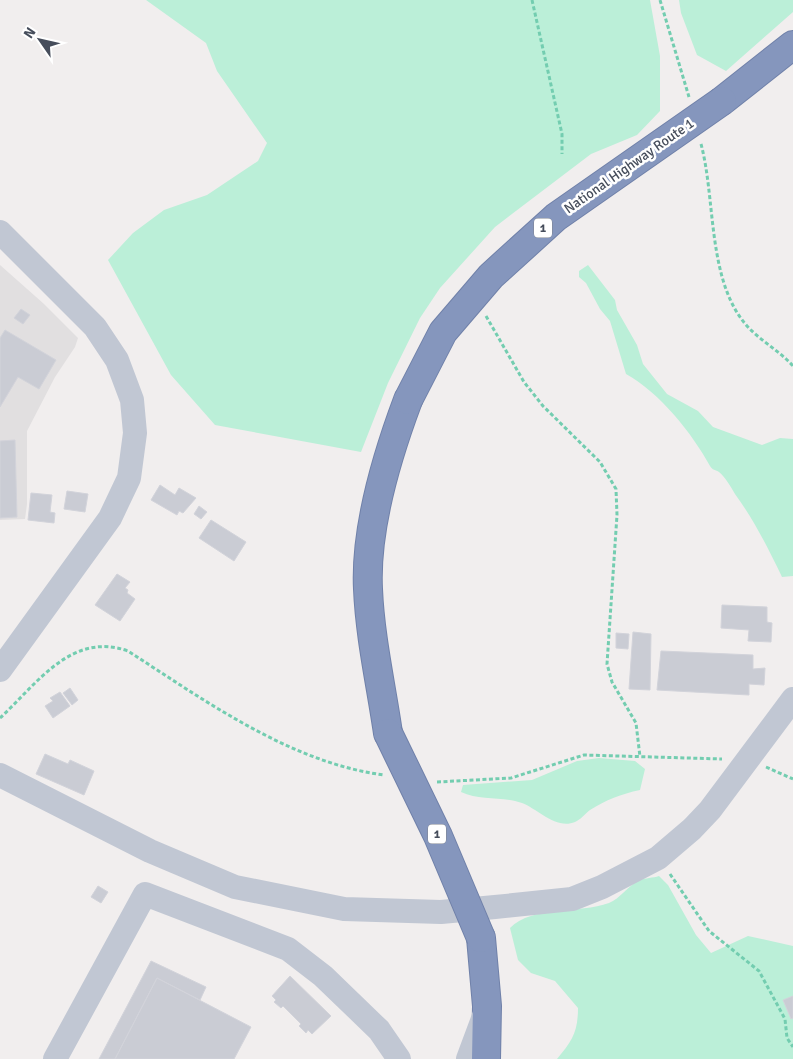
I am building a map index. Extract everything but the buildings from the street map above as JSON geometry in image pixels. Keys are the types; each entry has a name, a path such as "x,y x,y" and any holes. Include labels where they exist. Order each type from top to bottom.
{"highway":[{"name":"National Highway Route 1","path":"486,1059 487,1006 482,938 438,836 388,733 368,588 373,526 389,452 408,400 444,332 491,276 556,217 722,101 793,45"}],"street":[{"path":"0,232 95,327 117,360 132,400 135,433 129,478 110,518 0,670"},
{"path":"0,775 196,872 235,887 344,909 441,912 572,899 602,887 658,858 692,829 710,810 749,760 793,698"},
{"path":"55,1059 145,894 288,949 323,976 379,1030 399,1059"},
{"path":"468,1059 487,1006"}],"path":[{"path":"532,0 562,134 562,154"},
{"path":"660,0 689,99 697,93"},
{"path":"699,135 704,153 716,250 730,300 752,333 793,366"},
{"path":"485,312 524,382 543,406 600,462 616,489 617,515 607,664 612,682 636,723 640,757"},
{"path":"0,718 63,658 90,646 115,646 128,651 224,712 287,745 333,764 359,772 386,775"},
{"path":"432,781 511,778 584,755 749,760 793,778"},
{"path":"658,858 709,930 759,971 785,1019 787,1038 793,1046"}],"shaded area":[{"path":"0,265 44,304 78,338 75,347 55,377 27,431 27,504 25,519 0,520"}],"green space":[{"path":"146,0 650,0 660,56 660,111 637,135 591,154 495,227 440,288 420,318 388,383 361,452 215,425 171,375 108,260 133,233 164,210 207,195 258,161 267,143 217,71 206,43"},
{"path":"679,0 793,0 793,12 726,71 697,55 681,13"},
{"path":"588,265 615,300 617,310 637,345 643,364 667,394 698,411 713,427 762,445 780,438 793,439 793,576 782,577 742,504 719,472 711,467 684,427 651,392 626,374 610,321 600,309 586,283 579,277 579,271"},
{"path":"599,758 635,761 645,769 640,790 620,795 602,803 575,822 568,824 547,818 522,803 476,797 461,792 463,785 532,780 577,761"},
{"path":"659,876 668,885 696,935 711,953 748,936 793,946 793,1059 557,1059 573,1036 577,1024 578,1008 555,981 531,973 518,960 510,928 531,916 609,903 636,882"}]}
